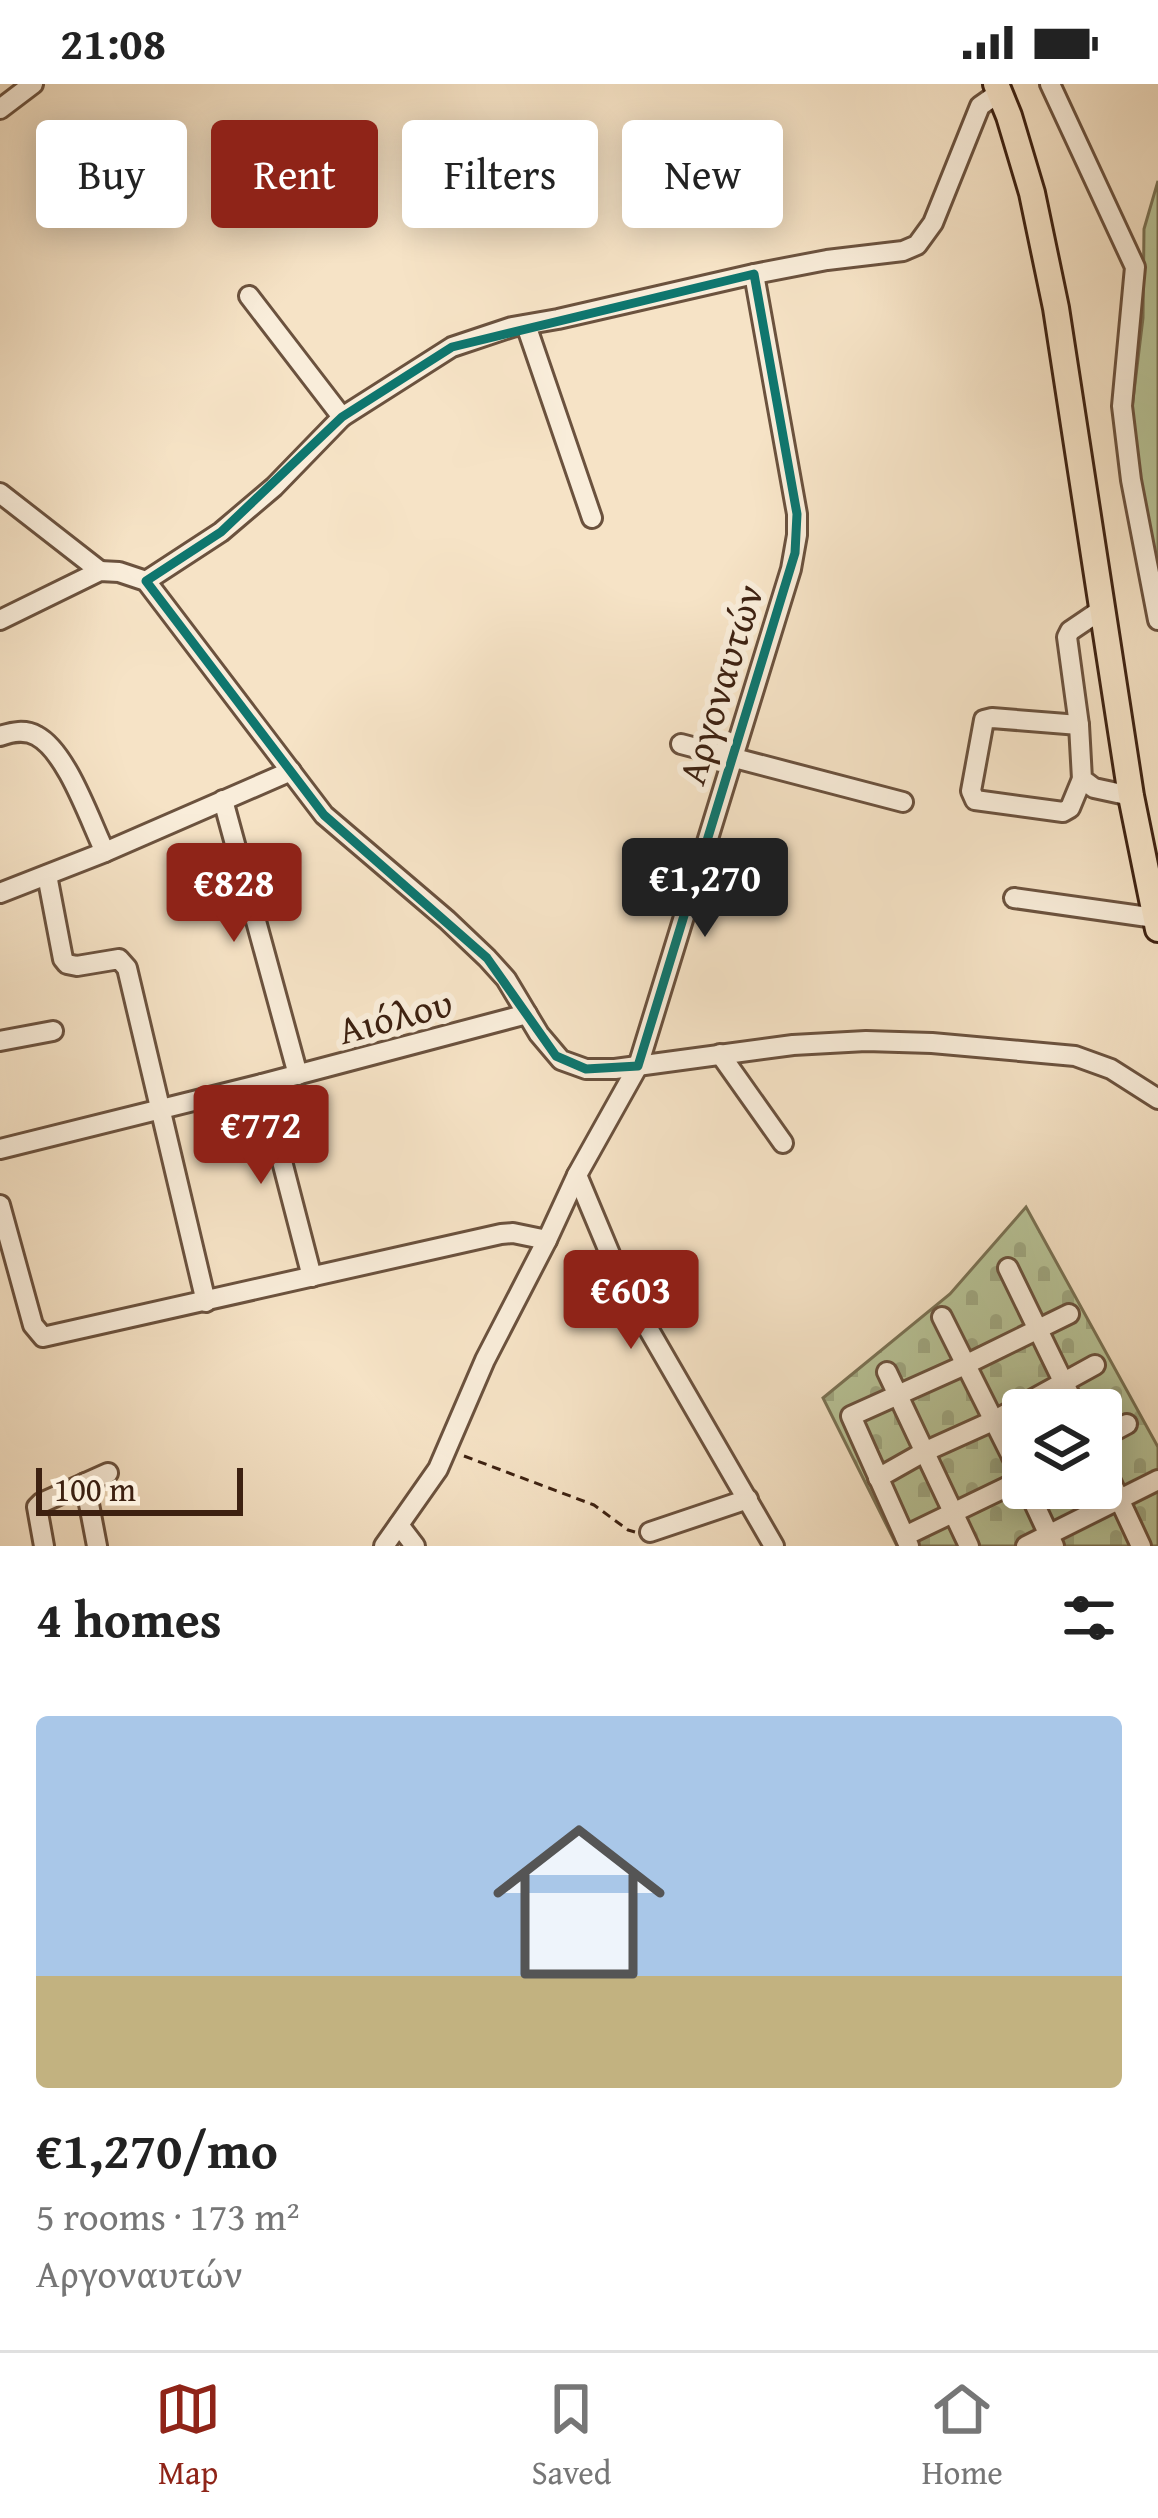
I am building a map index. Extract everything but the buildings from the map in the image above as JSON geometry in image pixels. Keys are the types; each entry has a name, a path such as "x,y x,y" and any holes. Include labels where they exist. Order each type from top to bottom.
{"main road":[{"path":"998,88 1032,193 1052,287 1131,796 1156,923"}],"street":[{"path":"0,109 33,84"},
{"path":"1050,84 1135,267 1123,420 1158,620"},
{"path":"146,581 221,532 274,488 342,417 452,347 490,332 754,274 920,244 980,106 998,88"},
{"name":"Αργοναυτών","path":"384,1546 432,1478 577,1174 638,1066 791,569 798,526 754,274"},
{"path":"249,296 342,417"},
{"path":"526,325 592,518"},
{"path":"0,493 110,572 146,581 324,815 487,958 506,979 551,1050 566,1064 596,1070 793,1045 866,1041 1034,1051 1089,1060 1125,1076 1158,1099"},
{"path":"0,620 110,572"},
{"path":"1079,725 984,720 972,798 1063,812 1070,808 1082,779 1079,725 1067,637 1101,610"},
{"path":"0,736 30,733 56,753 104,852"},
{"path":"681,744 902,802"},
{"path":"0,893 291,771"},
{"path":"1082,779 1094,788 1131,796"},
{"path":"223,800 298,1075"},
{"path":"47,875 67,964 119,959 126,965 206,1302"},
{"path":"1014,898 1156,923"},
{"name":"Αιόλου","path":"0,1149 526,1014"},
{"path":"0,1041 53,1031"},
{"path":"720,1054 783,1143"},
{"path":"262,1084 312,1277"},
{"path":"577,1174 636,1309 774,1546"},
{"path":"0,1205 33,1325 44,1337 501,1234 547,1240"},
{"path":"1008,1268 1067,1389"},
{"path":"1002,1489 907,1541 850,1418 1069,1314"},
{"path":"942,1317 1002,1435"},
{"path":"878,1478 1095,1365"},
{"path":"887,1372 969,1546"},
{"path":"1122,1427 1127,1424"},
{"path":"38,1544 37,1508 41,1503 108,1473"},
{"path":"1122,1498 1158,1480"},
{"path":"85,1483 97,1546"},
{"path":"650,1532 748,1499"},
{"path":"1122,1500 1141,1546"},
{"path":"1037,1509 1051,1540"},
{"path":"1026,1546 1051,1540 1103,1509"},
{"path":"398,1525 415,1546"}],"path":[{"path":"445,1450 578,1497 628,1530 650,1532"}],"highlighted area":[{"path":"754,274 797,514 795,553 638,1066 586,1069 556,1056 487,958 324,815 146,581 221,532 342,417 452,347"}],"green space":[{"path":"1158,181 1158,577 1133,452 1132,408 1143,318 1144,229"},
{"path":"1026,1207 1158,1447 1158,1546 897,1546 823,1398 950,1294"}]}
